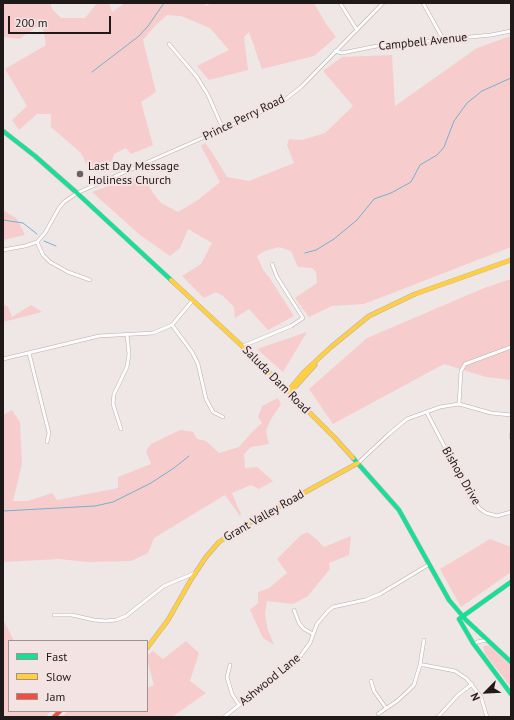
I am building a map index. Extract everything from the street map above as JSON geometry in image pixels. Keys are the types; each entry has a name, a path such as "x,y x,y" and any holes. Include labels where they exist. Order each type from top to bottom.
{"street":[{"path":"340,3 357,30"},
{"name":"Prince Perry Road","path":"36,242 45,233 64,202 77,193 282,102 301,87 383,3"},
{"path":"423,3 443,39"},
{"name":"Campbell Avenue","path":"335,51 342,53 377,46 491,35 511,31"},
{"path":"169,44 200,82 215,109 223,129"},
{"name":"Saluda Dam Road","path":"3,131 35,156 77,193 243,346 358,463 399,510 444,592 462,616 511,662"},
{"path":"3,250 25,246 36,242 43,255 50,262 68,272 90,280"},
{"path":"288,391 296,386 319,360 369,316 415,294 511,260"},
{"path":"243,346 291,326 303,318 276,277 272,264"},
{"path":"3,359 99,336 154,333 172,326 193,300"},
{"path":"172,326 192,352 198,364 206,399 213,412 223,417"},
{"path":"121,429 113,404 114,394 127,368 129,354 127,335"},
{"path":"459,404 461,371 465,364 511,347"},
{"path":"29,353 49,433 47,442"},
{"path":"358,463 407,419 446,405 459,404 491,413 511,415"},
{"name":"Bishop Drive","path":"427,413 461,478 479,508 486,513 497,516 511,512"},
{"name":"Grant Valley Road","path":"148,647 168,620 196,572 213,548 223,538 358,463"},
{"name":"Ashwood Lane","path":"224,717 299,658 310,643 321,618 333,607 365,600 380,594 428,565"},
{"path":"54,615 72,615 106,621 116,620 126,616 164,586 175,583 196,572"},
{"path":"511,582 459,619 474,645 511,694"},
{"path":"294,610 299,623 304,629 313,634"},
{"path":"378,714 397,701 414,685 420,665 424,640"},
{"path":"474,645 477,642 488,640"},
{"path":"230,665 227,677 232,694 239,705"},
{"path":"420,665 455,671 461,674 472,684 481,697 487,717"},
{"path":"370,681 374,691 386,708"},
{"path":"438,717 458,695 472,684"}],"shaded area":[{"path":"3,3 50,3 52,9 61,18 85,18 97,3 109,3 112,12 125,3 204,3 206,6 212,3 314,3 326,24 336,37 314,56 262,69 249,32 244,37 248,70 209,80 197,66 229,50 210,28 181,16 167,15 143,40 156,92 141,102 153,145 131,154 126,148 114,154 112,161 90,171 81,153 51,127 51,114 37,114 19,130 12,120 27,106 5,69 46,45 42,23 19,39 3,37"},
{"path":"511,36 511,247 364,304 332,306 309,317 295,298 317,283 316,272 312,268 298,267 291,251 279,247 265,251 257,256 263,270 294,316 268,330 249,309 235,318 234,307 223,296 216,292 204,298 182,276 201,264 212,243 188,229 180,248 170,256 140,235 92,192 142,174 153,193 161,203 178,212 198,200 220,182 201,146 205,143 227,177 249,181 294,163 287,145 289,139 302,140 325,133 353,106 323,71 342,57 392,55 395,106 477,48"},
{"path":"3,210 17,219 25,235 3,240"},
{"path":"511,279 511,380 486,377 444,364 333,424 309,389 367,338 484,288"},
{"path":"3,304 8,307 12,317 31,305 42,312 3,322"},
{"path":"307,332 283,372 257,349"},
{"path":"278,398 281,404 271,419 266,431 269,444 251,447 244,454 245,468 257,467 273,481 259,489 251,485 232,493 241,514 240,516 225,495 154,538 148,553 131,561 87,562 59,559 3,562 3,415 12,410 20,422 22,464 13,501 28,501 52,493 57,500 118,488 118,477 151,464 146,451 151,444 180,430 193,432 197,439 206,441 219,453 239,447 262,423 258,417 262,406"},
{"path":"307,532 324,547 351,536 349,555 329,563 330,569 308,596 293,604 267,601 265,613 267,627 274,645 263,638 250,610 258,603 258,592 269,588 287,573 277,559 301,535"},
{"path":"490,539 511,547 511,572 461,607 440,569"},
{"path":"3,619 14,640 8,640 8,712 50,712 46,717 3,717"},
{"path":"186,641 199,653 190,681 206,693 172,717 61,717 67,712 148,712 148,688 154,685 148,664 148,654 153,651 163,659"},
{"path":"489,645 511,666 511,687 485,654 483,646"}],"waterway":[{"path":"92,72 139,36 164,3"},
{"path":"305,253 316,250 334,239 357,220 374,199 391,193 411,182 420,165 437,155 444,147 454,121 467,103 482,91 511,78"},
{"path":"3,220 23,223 37,234"},
{"path":"44,241 56,246"},
{"path":"3,511 95,506 113,502 151,483 189,456"}],"traffic: fast":[{"path":"3,131 35,156 77,193 171,280"},
{"path":"353,458 399,510 449,600 466,620 511,662"},
{"path":"511,582 459,619 473,643 511,694"}],"traffic: slow":[{"path":"288,391 304,372 331,347 369,316 415,294 511,260"},
{"path":"171,280 256,359 353,458"},
{"path":"289,391 296,386 315,365"},
{"path":"148,647 168,620 206,557 219,542 242,527 358,463"}],"traffic: jam":[{"path":"54,717 59,712"}],"place":[{"name":"Last Day Message Holiness Church","path":"80,174"}]}
